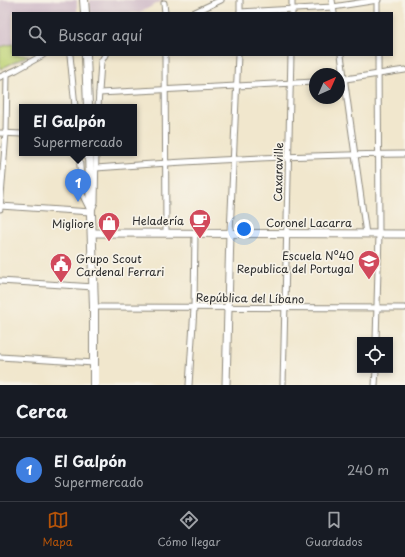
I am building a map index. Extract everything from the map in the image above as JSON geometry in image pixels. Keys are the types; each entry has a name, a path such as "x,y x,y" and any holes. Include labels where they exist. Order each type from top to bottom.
{"main road":[{"path":"84,0 85,12"},
{"path":"86,56 88,104"},
{"path":"89,156 94,287 94,385"}],"street":[{"path":"195,12 221,0"},
{"path":"240,0 240,12"},
{"path":"292,0 292,12 333,10 378,0 377,12"},
{"path":"332,0 333,10"},
{"path":"164,3 165,12"},
{"path":"0,77 8,75 41,56"},
{"path":"70,56 75,104"},
{"path":"98,104 100,62 104,56"},
{"path":"165,56 166,232"},
{"path":"226,385 227,308 238,56"},
{"name":"Caxaraville","path":"283,385 291,56"},
{"path":"341,56 343,68"},
{"path":"376,337 378,234 378,56"},
{"path":"366,234 345,80 405,70"},
{"path":"8,75 6,133 0,207 91,212"},
{"path":"99,92 309,82"},
{"path":"0,133 19,134"},
{"path":"96,168 166,162 354,154 405,154"},
{"path":"79,156 82,194 91,212"},
{"path":"91,212 95,202 96,156"},
{"name":"Coronel Lacarra","path":"92,232 405,234"},
{"path":"189,385 194,308 195,232"},
{"path":"0,281 94,287"},
{"name":"República del Líbano","path":"94,308 405,308"},
{"path":"0,357 94,363"},
{"path":"376,373 376,385"}],"shaded area":[{"path":"0,0 77,0 77,12 12,12 12,56 30,56 0,70"},
{"path":"89,0 164,0 141,12 90,12"}],"green space":[{"path":"12,44 12,56 27,56 0,69 0,47"}],"place":[{"name":"El Galpón","path":"78,202"},
{"name":"Heladería","path":"200,240"},
{"name":"Migliore","path":"109,242"},
{"name":"Escuela Nº40 Republica del Portugal","path":"369,280"},
{"name":"Grupo Scout Cardenal Ferrari","path":"61,284"}]}
